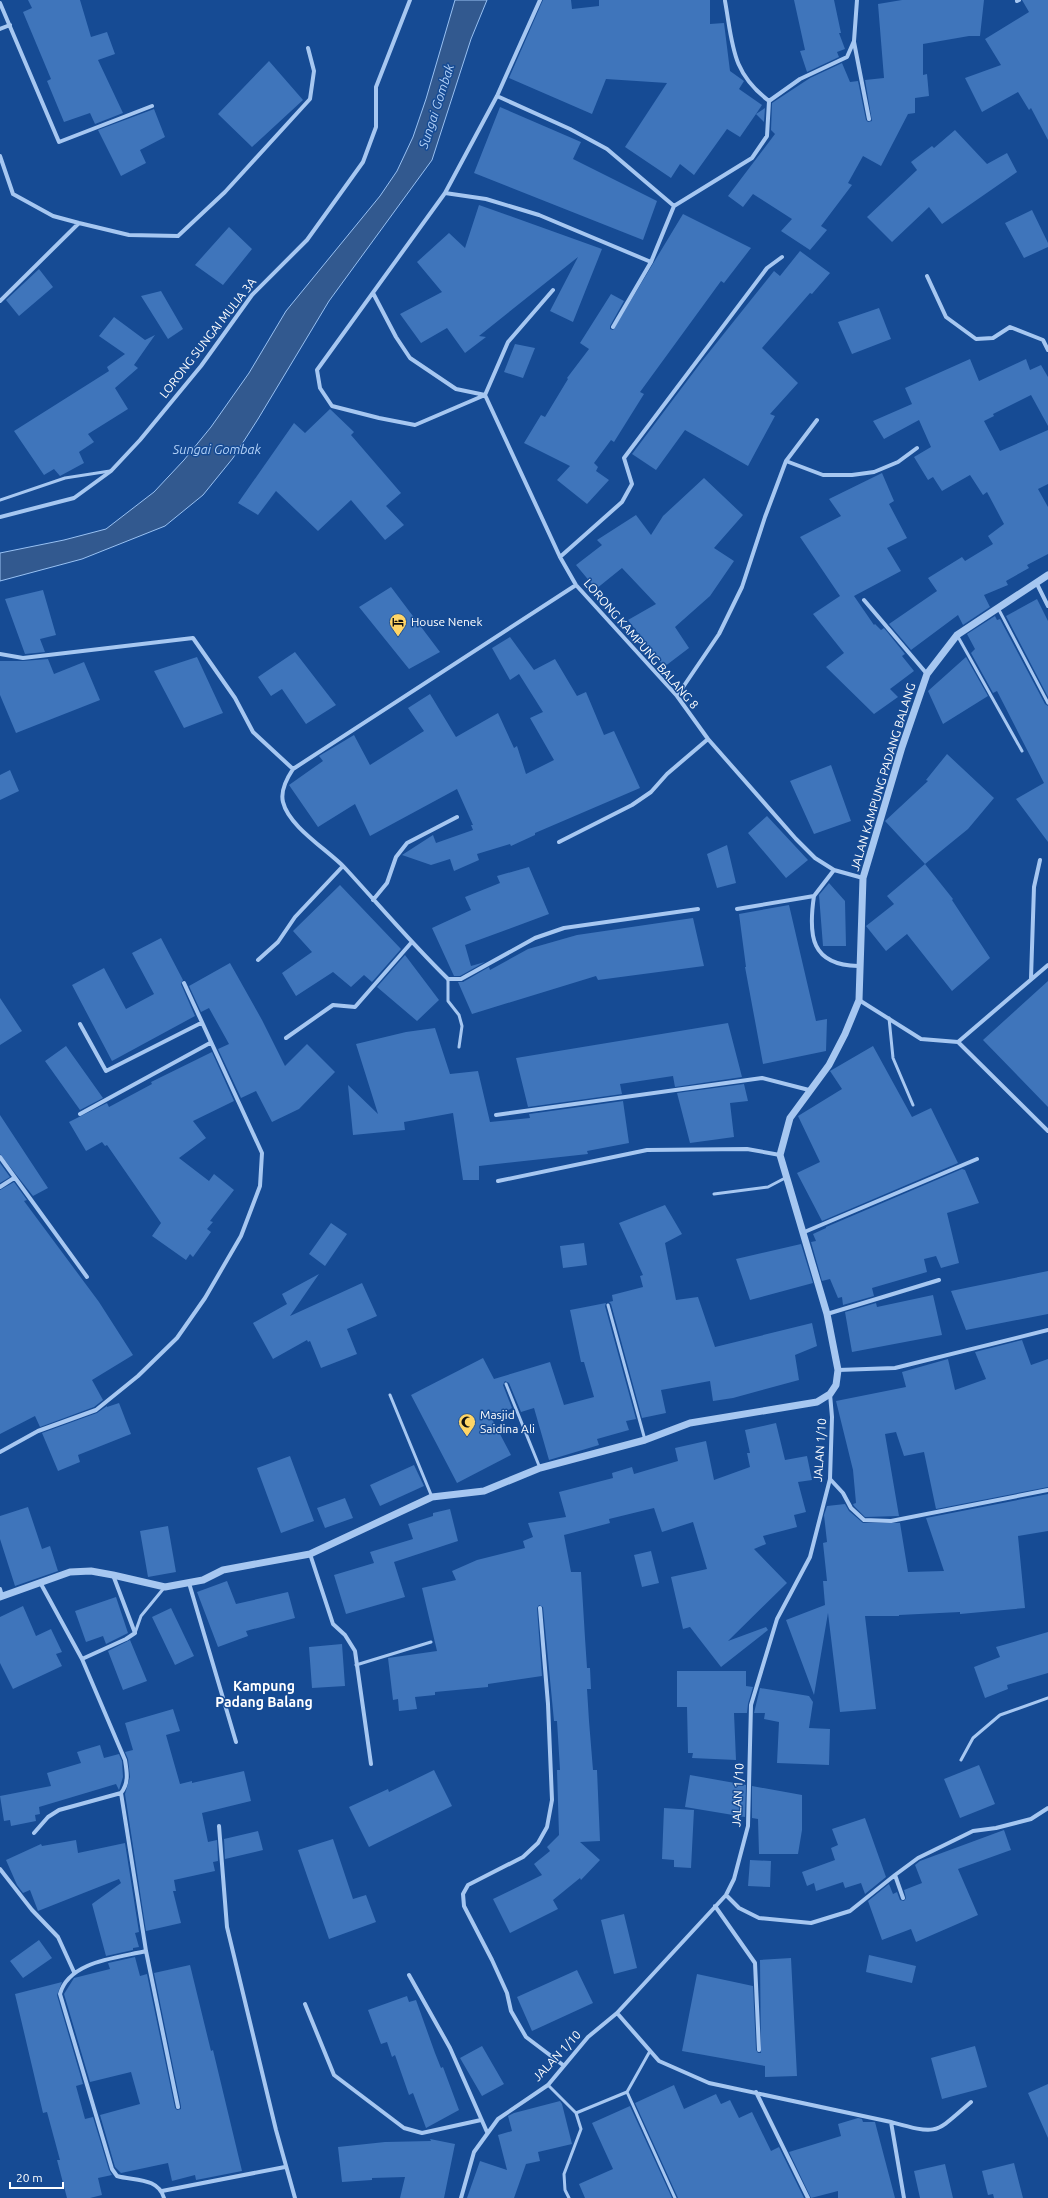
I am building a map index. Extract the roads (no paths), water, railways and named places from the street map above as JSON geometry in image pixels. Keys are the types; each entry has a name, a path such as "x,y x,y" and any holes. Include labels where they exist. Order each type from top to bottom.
{"street":[{"name":"LORONG SUNGAI MULIA 3A","path":"0,517 74,498 111,471 140,440 201,366 252,295 307,240 363,162 376,127 376,87 410,0"},
{"path":"540,0 497,96 445,193 317,370 320,388 332,406 379,418 415,425 485,395 508,342 553,290"},
{"path":"858,0 854,41 869,119"},
{"path":"725,1 735,60 753,89 769,101"},
{"path":"0,3 59,142 152,106"},
{"path":"0,29 10,25"},
{"path":"769,101 800,79 847,57 854,41"},
{"path":"0,156 13,194 53,216 129,236 178,236 225,192 310,99 314,71 308,48"},
{"path":"497,96 570,129 607,149 674,206"},
{"path":"613,328 651,262 674,206 752,158 767,136 769,101"},
{"path":"445,193 486,199 539,215 651,262"},
{"path":"0,300 79,223"},
{"path":"560,557 622,502 632,484 624,458 766,268 782,257"},
{"path":"927,276 946,317 976,339 993,338 1010,327 1043,340 1048,350"},
{"path":"373,292 396,337 410,358 456,389 485,395"},
{"name":"LORONG KAMPUNG BALANG 8","path":"485,395 560,557 576,585 677,696 708,740 796,839 815,858 834,870 863,878"},
{"path":"677,696 719,634 742,587 764,517 786,461 817,420"},
{"path":"786,461 823,475 852,475 874,472 898,462 917,448"},
{"name":"JALAN KAMPUNG PADANG BALANG","path":"780,1155 790,1118 809,1090 829,1065 845,1034 858,1000 858,966 863,878 902,747 927,674 957,635 1048,575"},
{"path":"1036,582 1048,606"},
{"path":"576,585 293,769 284,784 283,802 292,820 344,866 411,943 448,979 461,979 535,938 564,928 698,909"},
{"path":"864,600 927,674"},
{"path":"0,654 23,658 194,638 235,698 253,732 293,769"},
{"path":"559,842 632,805 651,792 667,774 708,740"},
{"path":"373,900 387,883 396,857 408,843 457,816"},
{"path":"1031,978 1034,887 1040,860"},
{"path":"258,960 278,942 295,917 344,866"},
{"path":"834,870 814,896 811,915 818,951 828,961 842,966 858,966"},
{"path":"737,908 814,896"},
{"path":"286,1038 333,1005 355,1007 411,943"},
{"path":"958,1042 1048,964"},
{"path":"0,1452 38,1431 96,1410 138,1376 177,1338 205,1298 241,1236 260,1186 262,1153 241,1104 210,1043 184,983"},
{"path":"858,1000 921,1038 958,1042 1048,1131"},
{"path":"80,1024 106,1071 201,1023"},
{"path":"80,1114 210,1043"},
{"path":"496,1115 762,1078 809,1090"},
{"path":"1,1594 40,1584 70,1572 113,1574 165,1587 203,1580 223,1570 310,1554 432,1497 484,1491 540,1468 645,1440 690,1423 818,1402 830,1394 836,1385 838,1370 827,1314 780,1155 747,1149 647,1150 498,1181"},
{"path":"0,1157 87,1278"},
{"path":"802,1233 977,1159"},
{"path":"0,1187 14,1178"},
{"path":"827,1314 939,1280"},
{"path":"838,1370 894,1368 1048,1330"},
{"name":"JALAN 1/10","path":"461,2198 474,2152 487,2132 498,2119 548,2085 588,2037 617,2013 726,1895 734,1879 748,1826 751,1705 777,1620 810,1557 830,1479 832,1417 830,1394"},
{"path":"830,1479 843,1493 851,1508 864,1520 891,1520 1048,1490"},
{"path":"310,1554 333,1624 345,1635 355,1651 371,1764"},
{"path":"82,1659 126,1639 135,1633 113,1574"},
{"path":"189,1583 236,1742"},
{"path":"34,1833 48,1817 59,1810 121,1793 125,1788 128,1775 125,1760 82,1659 40,1584"},
{"path":"540,1608 548,1704 552,1800 547,1827 538,1843 523,1857 468,1885 463,1894 464,1906 492,1960 507,1993 511,2010 526,2037 563,2066"},
{"path":"121,1793 146,1951 178,2107"},
{"path":"726,1895 739,1908 759,1918 811,1923 850,1911 918,1858 973,1831 1031,1819 1048,1808"},
{"path":"219,1826 227,1927 285,2167 295,2198"},
{"path":"0,1869 32,1910 58,1937 74,1972"},
{"path":"895,1875 903,1898"},
{"path":"715,1906 755,1963 759,2050"},
{"path":"146,1951 94,1964 74,1972 63,1983 60,1994 112,2169 117,2176 150,2181 162,2191 164,2198"},
{"path":"409,1975 450,2048 487,2132"},
{"path":"305,2004 334,2075 404,2128 422,2133 481,2120"},
{"path":"617,2013 650,2051 665,2065 709,2083 756,2092 926,2131 935,2130 971,2102"},
{"path":"756,2092 808,2198"},
{"path":"891,2122 904,2198"},
{"path":"162,2191 285,2167"}],"lane":[{"path":"0,500 65,478 111,471"},
{"path":"998,608 1048,703"},
{"path":"957,635 1022,751"},
{"path":"448,979 448,1001 459,1015 462,1026 459,1047"},
{"path":"889,1018 893,1058 913,1105"},
{"path":"714,1194 768,1187 786,1177"},
{"path":"608,1305 645,1440"},
{"path":"506,1384 540,1468"},
{"path":"390,1395 432,1497"},
{"path":"135,1633 141,1616 165,1587"},
{"path":"356,1665 432,1642"},
{"path":"960,1760 973,1738 1000,1715 1048,1698"},
{"path":"576,2113 627,2092 650,2051"},
{"path":"548,2085 576,2113 581,2129 564,2174 565,2190 570,2198"},
{"path":"627,2092 675,2198"}],"water":[{"name":"Sungai Gombak","path":"455,0 487,0 471,39 432,160 329,301 233,458 203,495 165,526 82,559 0,581 0,553 64,540 106,529 154,492 184,460 211,427 249,373 286,311 380,196 397,171 413,137 426,99"}],"place":[{"name":"House Nenek","path":"398,637"},
{"name":"Masjid Saidina Ali","path":"467,1437"}],"district":[{"name":"Kampung Padang Balang","path":"264,1694"}]}
